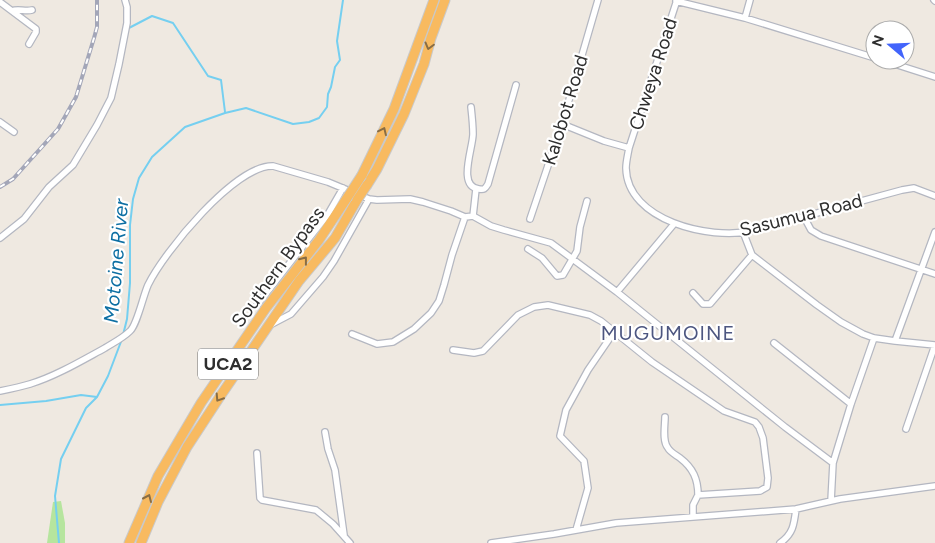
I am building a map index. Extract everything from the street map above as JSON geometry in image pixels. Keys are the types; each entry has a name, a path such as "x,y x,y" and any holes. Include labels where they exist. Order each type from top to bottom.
{"highway":[{"name":"Southern Bypass","path":"141,543 158,502 186,447 299,281 335,238 362,175 394,109 434,0"},
{"name":"Southern Bypass","path":"129,543 162,469 202,403 266,308 352,199 367,185 377,169 404,114 424,64 445,0"}],"street":[{"path":"0,238 24,219 49,187 73,165 112,98 127,23 125,0"},
{"name":"Kalobot Road","path":"530,218 562,124 598,0"},
{"path":"745,18 750,0"},
{"path":"676,1 745,18 865,55"},
{"name":"Chweya Road","path":"629,148 676,1"},
{"path":"0,2 36,29 28,44"},
{"path":"12,11 32,10"},
{"path":"913,70 935,77"},
{"path":"471,107 473,134 467,176 469,184 476,189 486,188 516,85"},
{"path":"0,122 14,132"},
{"path":"562,124 604,141 629,148"},
{"name":"Sasumua Road","path":"629,148 626,168 631,188 642,204 674,224 703,232 745,232 914,188 935,196"},
{"path":"0,391 30,384 59,372 132,330 148,284 178,239 206,209 250,171 266,165 343,188 369,199 410,199 423,202 451,210 465,217 474,216 491,226 551,243 574,258 833,463"},
{"path":"257,305 328,214 343,188"},
{"path":"474,216 476,189"},
{"path":"269,325 291,314 322,277 334,261 369,199"},
{"path":"528,248 548,263 557,276 565,273 574,258 579,244 580,227 587,201"},
{"path":"352,334 377,344 393,342 407,334 431,312 438,301 444,285 465,217"},
{"path":"804,217 811,230 821,236 935,274"},
{"path":"617,292 674,224"},
{"path":"745,232 752,255 840,322 874,338 935,345 906,429"},
{"path":"895,341 934,237"},
{"path":"693,293 703,304 710,304 752,255"},
{"path":"453,350 474,353 483,351 507,325 534,307 548,305 590,315 601,321 662,369 724,411 755,422 759,427 763,438 768,478 767,487 760,491 698,495"},
{"path":"576,530 588,488 584,461 560,436 566,410 588,370 614,332"},
{"path":"831,501 833,463 874,338"},
{"path":"774,343 851,404"},
{"path":"665,417 667,448 683,460 692,471 698,485 698,495 693,505 693,516"},
{"path":"325,432 335,470 345,537"},
{"path":"257,453 260,498 262,500 316,510 334,524 350,543"},
{"path":"491,543 616,523 796,509 831,501 935,486"},
{"path":"780,543 789,537 794,527 796,509"}],"green space":[{"path":"61,501 65,523 65,543 47,543 53,502"}],"waterway":[{"name":"Motoine River","path":"123,335 127,319 130,283 130,225 133,199 139,178 152,157 185,127 246,108 293,124 309,122 319,118 327,107 328,94 335,67 340,60 337,41 343,0"},
{"path":"127,29 152,16 173,23 208,76 221,80 225,112"},
{"name":"Motoine River","path":"59,543 55,496 61,459 86,408 97,397 108,376 122,339"},
{"path":"0,405 46,401 81,395 97,397"}],"railway":[{"path":"0,187 13,179 58,129 76,97 97,27 97,0"}],"district":[{"name":"MUGUMOINE","path":"668,333"}]}
